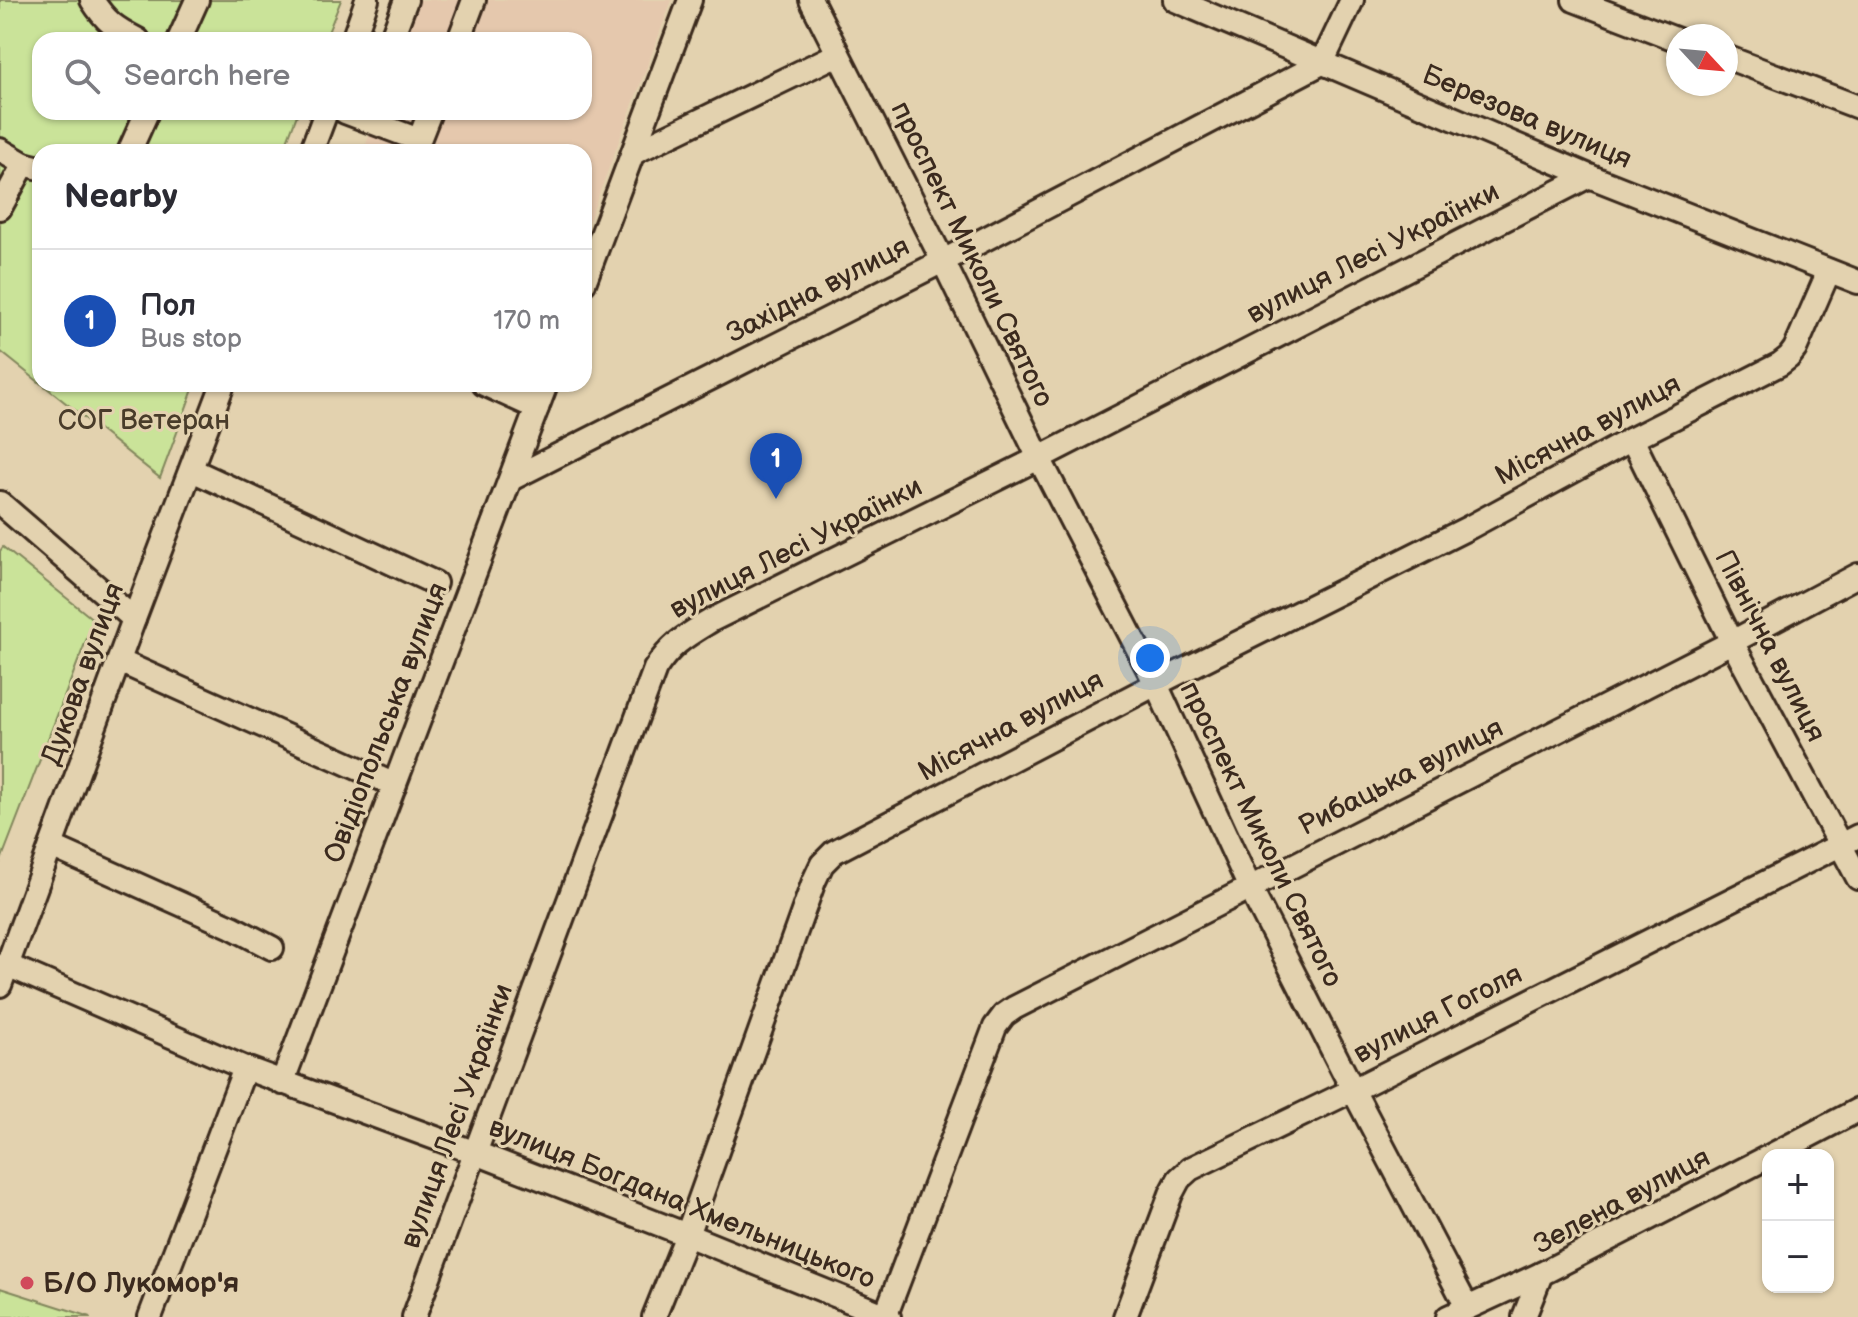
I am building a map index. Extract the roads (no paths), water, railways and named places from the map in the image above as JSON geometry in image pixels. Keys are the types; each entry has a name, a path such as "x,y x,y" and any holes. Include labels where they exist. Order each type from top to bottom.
{"street":[{"path":"92,0 104,18 124,32"},
{"path":"183,32 197,0"},
{"path":"356,32 367,0"},
{"path":"394,32 406,0"},
{"path":"462,32 474,0"},
{"path":"592,262 690,0"},
{"name":"проспект Миколи Святого","path":"811,0 1039,458 1156,684 1250,888 1353,1090 1458,1312"},
{"name":"Березова вулиця","path":"1175,0 1589,176 1858,282"},
{"path":"1322,63 1352,0"},
{"path":"1582,2 1666,35"},
{"path":"633,153 838,54"},
{"path":"1738,62 1858,107"},
{"name":"Західна вулиця","path":"511,479 943,261 1322,63"},
{"path":"133,144 143,120"},
{"path":"314,144 323,120"},
{"path":"371,120 419,140 427,120"},
{"path":"0,150 32,166 0,208"},
{"name":"вулиця Лесі Українки","path":"414,1317 655,669 678,641 712,620 1039,458 1589,176"},
{"name":"Місячна вулиця","path":"654,1317 687,1235 814,881 822,864 834,852 1156,684 1470,527 1632,439 1780,364 1795,349 1829,271"},
{"name":"Дукова вулиця","path":"4,975 220,392"},
{"path":"502,392 537,408"},
{"name":"Овідіопольська вулиця","path":"282,1083 543,392"},
{"name":"Північна вулиця","path":"1632,439 1732,642 1850,841 1858,878"},
{"path":"192,470 435,583"},
{"path":"0,503 134,619"},
{"name":"Рибацька вулиця","path":"887,1317 995,1027 1004,1015 1858,575"},
{"path":"119,661 395,785"},
{"name":"вулиця Гоголя","path":"1125,1317 1171,1194 1179,1179 1190,1169 1850,841"},
{"path":"51,846 272,948"},
{"name":"вулиця Богдана Хмельницького","path":"4,975 282,1083 476,1153 887,1317"},
{"path":"150,1317 245,1068"},
{"name":"Зелена вулиця","path":"1783,1149 1858,1110"},
{"name":"Зелена вулиця","path":"1532,1315 1541,1274 1762,1160"},
{"path":"1458,1312 1541,1274"}],"place":[{"name":"Пол","path":"776,499"},
{"name":"Б/О Лукомор'я","path":"27,1283"}],"park label":[{"name":"СОГ Ветеран","path":"144,420"}]}
